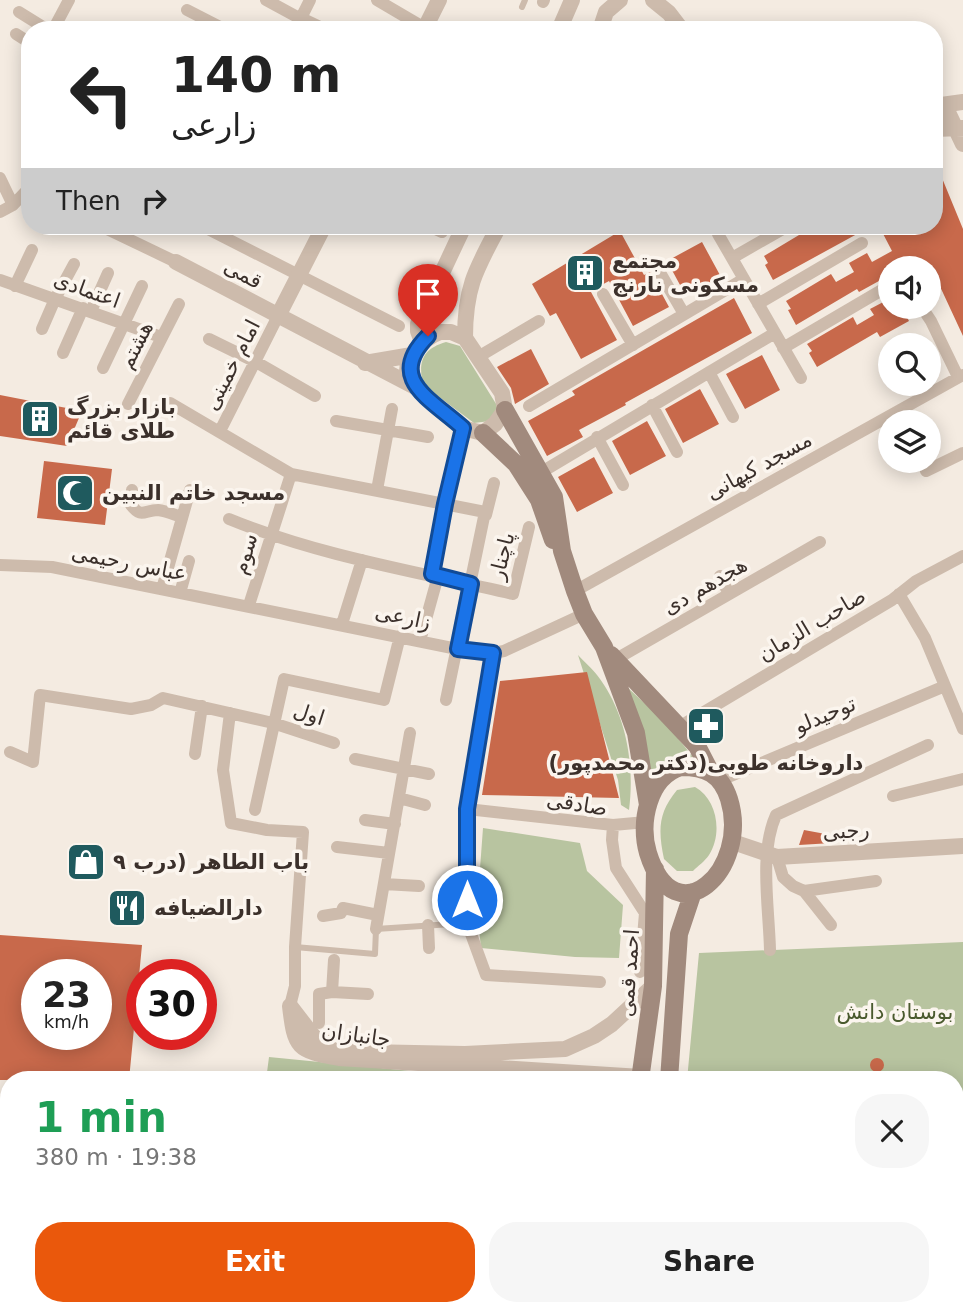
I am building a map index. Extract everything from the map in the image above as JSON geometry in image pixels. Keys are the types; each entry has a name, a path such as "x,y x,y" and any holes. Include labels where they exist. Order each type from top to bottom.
{"main road":[{"path":"505,410 554,497 562,551 575,591 584,614 610,657 636,733 647,813 648,852 655,869 667,887 681,892 693,892 706,887 716,879 733,842 732,807 697,746 610,657"},
{"path":"482,433 516,464 539,500 550,537 562,551"},
{"path":"647,813 655,788 662,777 673,769 695,767 715,775"},
{"name":"احمد قمی","path":"641,1071 653,986 655,869"},
{"path":"670,1071 679,934 693,892"}],"street":[{"path":"58,21 69,0"},
{"path":"267,0 298,21"},
{"path":"300,21 310,0"},
{"path":"377,0 412,21"},
{"path":"430,21 439,0"},
{"path":"563,21 572,0"},
{"path":"602,18 620,0"},
{"path":"653,0 676,21"},
{"path":"672,0 680,21"},
{"path":"187,10 203,21"},
{"path":"19,12 34,21"},
{"path":"16,34 21,37"},
{"path":"943,106 963,103"},
{"path":"943,111 961,134"},
{"path":"943,131 961,134"},
{"path":"0,177 13,205"},
{"path":"0,212 21,197"},
{"name":"قمی","path":"120,235 419,389"},
{"path":"220,235 399,326"},
{"path":"278,316 319,235"},
{"path":"417,349 418,324 460,235"},
{"path":"465,338 466,300 473,275 494,235"},
{"path":"719,235 801,378"},
{"path":"732,258 772,235"},
{"path":"758,304 862,243"},
{"path":"15,286 32,250"},
{"path":"42,329 74,264"},
{"path":"655,264 684,314"},
{"path":"64,353 108,274"},
{"path":"529,407 744,279"},
{"name":"اعتمادی","path":"0,280 161,337"},
{"path":"103,368 122,323 142,286"},
{"path":"783,348 878,292"},
{"path":"603,294 633,345"},
{"name":"هشتم","path":"128,404 179,304"},
{"name":"امام خمینی","path":"220,430 278,316"},
{"path":"930,319 960,376"},
{"path":"478,357 539,321"},
{"path":"451,332 465,338 502,393 505,410 495,424 482,433 463,428 409,377 408,366 428,336 451,332"},
{"path":"540,473 775,333"},
{"path":"209,339 315,396"},
{"path":"365,363 417,349"},
{"path":"709,372 733,417"},
{"name":"مسجد کیهانی","path":"575,591 960,376"},
{"path":"170,403 291,474 484,511 486,515"},
{"path":"652,405 677,452"},
{"path":"377,490 392,409"},
{"path":"336,421 428,437"},
{"path":"420,641 435,575 445,504 463,428"},
{"path":"597,437 623,485"},
{"path":"941,464 963,453"},
{"name":"سوم","path":"249,605 291,474"},
{"path":"446,700 494,483"},
{"path":"132,490 131,505 138,512 146,514 160,510 182,517"},
{"path":"162,589 190,490"},
{"path":"229,519 270,536 471,584"},
{"name":"پاچنار","path":"471,584 513,594 529,527"},
{"name":"هجدهم دی","path":"610,657 820,542"},
{"name":"صاحب الزمان","path":"679,727 899,594 916,581 963,556"},
{"path":"342,624 362,560"},
{"path":"180,593 189,561"},
{"name":"عباس رحیمی","path":"0,565 52,567 249,605"},
{"path":"720,576 729,594"},
{"path":"899,594 925,638 963,729"},
{"name":"زارعی","path":"249,605 458,649 493,653 504,651 584,614"},
{"path":"255,810 284,679 384,700 400,636"},
{"path":"493,653 467,809 467,923 486,975 600,982"},
{"name":"توحیدلو","path":"715,775 945,686"},
{"name":"اول","path":"10,752 33,762 40,695 131,709 151,705 163,698 273,723 334,743"},
{"path":"195,754 202,706"},
{"path":"230,713 223,770 231,823 267,830 303,832 295,986 290,1006"},
{"path":"323,916 341,913 343,908 377,922 410,733"},
{"path":"770,950 772,855 769,832 776,815 928,745"},
{"path":"355,759 429,774"},
{"path":"893,796 963,779"},
{"path":"400,798 425,805"},
{"name":"صادقی","path":"467,809 613,825 611,836 616,868 645,913 640,972"},
{"path":"613,825 647,813"},
{"path":"365,820 395,824"},
{"name":"رجبی","path":"733,842 772,855 963,846"},
{"path":"337,847 390,853"},
{"path":"772,855 783,877 804,891 831,925"},
{"path":"804,891 877,881"},
{"path":"384,884 419,886"},
{"path":"428,925 429,948"},
{"path":"332,992 334,960"},
{"path":"295,986 319,994 368,994"},
{"name":"جانبازان","path":"290,1006 314,1037 340,1049 466,1054 565,1049 594,1036 611,1024 653,986"},
{"path":"319,994 319,1023"},
{"name":"جانبازان","path":"290,1006 294,1037 303,1048 340,1058 535,1071"}],"lane":[{"path":"522,8 525,0"},
{"path":"295,947 375,954 377,922 428,925 467,923"}],"green space":[{"path":"446,342 460,346 498,407 490,421 474,423 423,385 421,370 424,357 432,348"},
{"path":"578,655 595,672 607,690 621,722 631,775 629,810 621,805 618,780"},
{"path":"628,688 665,722 693,757 677,760 653,773 649,772"},
{"path":"695,787 713,808 716,837 709,855 693,871 677,871 664,859 661,822 666,806 677,790"},
{"path":"483,828 580,843 587,871 623,905 619,958 575,957 481,948 477,909"},
{"name":"بوستان دانش","path":"963,942 963,1071 688,1071 699,953"},
{"path":"269,1057 411,1071 267,1071"}],"building":[{"path":"943,180 963,229 963,336 941,289 941,256 883,256 892,251 884,235 943,235"},
{"path":"613,235 622,235 644,275 650,272 669,307 633,326 609,281 598,287 591,292 617,340 581,359 556,313 550,316 532,284"},
{"path":"799,235 855,235 773,280 765,265 768,263 764,256"},
{"path":"702,242 721,277 686,296 667,261"},
{"path":"867,253 872,262 878,259 878,282 859,292 857,289 796,325 786,301 831,274 836,282 854,272 849,263"},
{"path":"734,298 752,333 579,430 583,437 547,456 528,421 575,395 572,391"},
{"path":"878,305 878,319 909,321 887,333 877,332 817,367 807,344 853,317 857,325 874,315 870,309"},
{"path":"531,349 549,384 515,404 511,388 497,367"},
{"path":"762,355 780,390 745,409 726,374"},
{"path":"700,389 719,424 683,443 665,409"},
{"name":"بازار بزرگ طلای قائم","path":"0,395 82,411 67,446 0,436"},
{"path":"647,421 666,456 630,475 612,441"},
{"path":"594,457 613,493 577,512 558,477"},
{"name":"مسجد خاتم النبین","path":"44,461 112,469 105,525 37,518"},
{"path":"587,672 619,798 482,795 500,681"},
{"path":"804,830 831,835 832,843 799,845"},
{"path":"0,935 142,945 141,959 126,959 126,1050 132,1050 130,1071 0,1071"},
{"path":"877,1058 883,1062 882,1070 872,1070 872,1060"}],"place":[{"name":"مجتمع مسکونی نارنج","path":"585,273"},
{"name":"بازار بزرگ طلای قائم","path":"40,419"},
{"name":"مسجد خاتم النبین","path":"75,493"},
{"name":"داروخانه طوبی(دکتر محمدپور)","path":"706,726"},
{"name":"باب الطاهر (درب ۹","path":"86,862"},
{"name":"دارالضیافه","path":"127,908"}],"route":[{"path":"428,336 412,355 408,366 409,377 463,428 432,574 471,584 458,649 493,653 467,809 467,900"}]}
